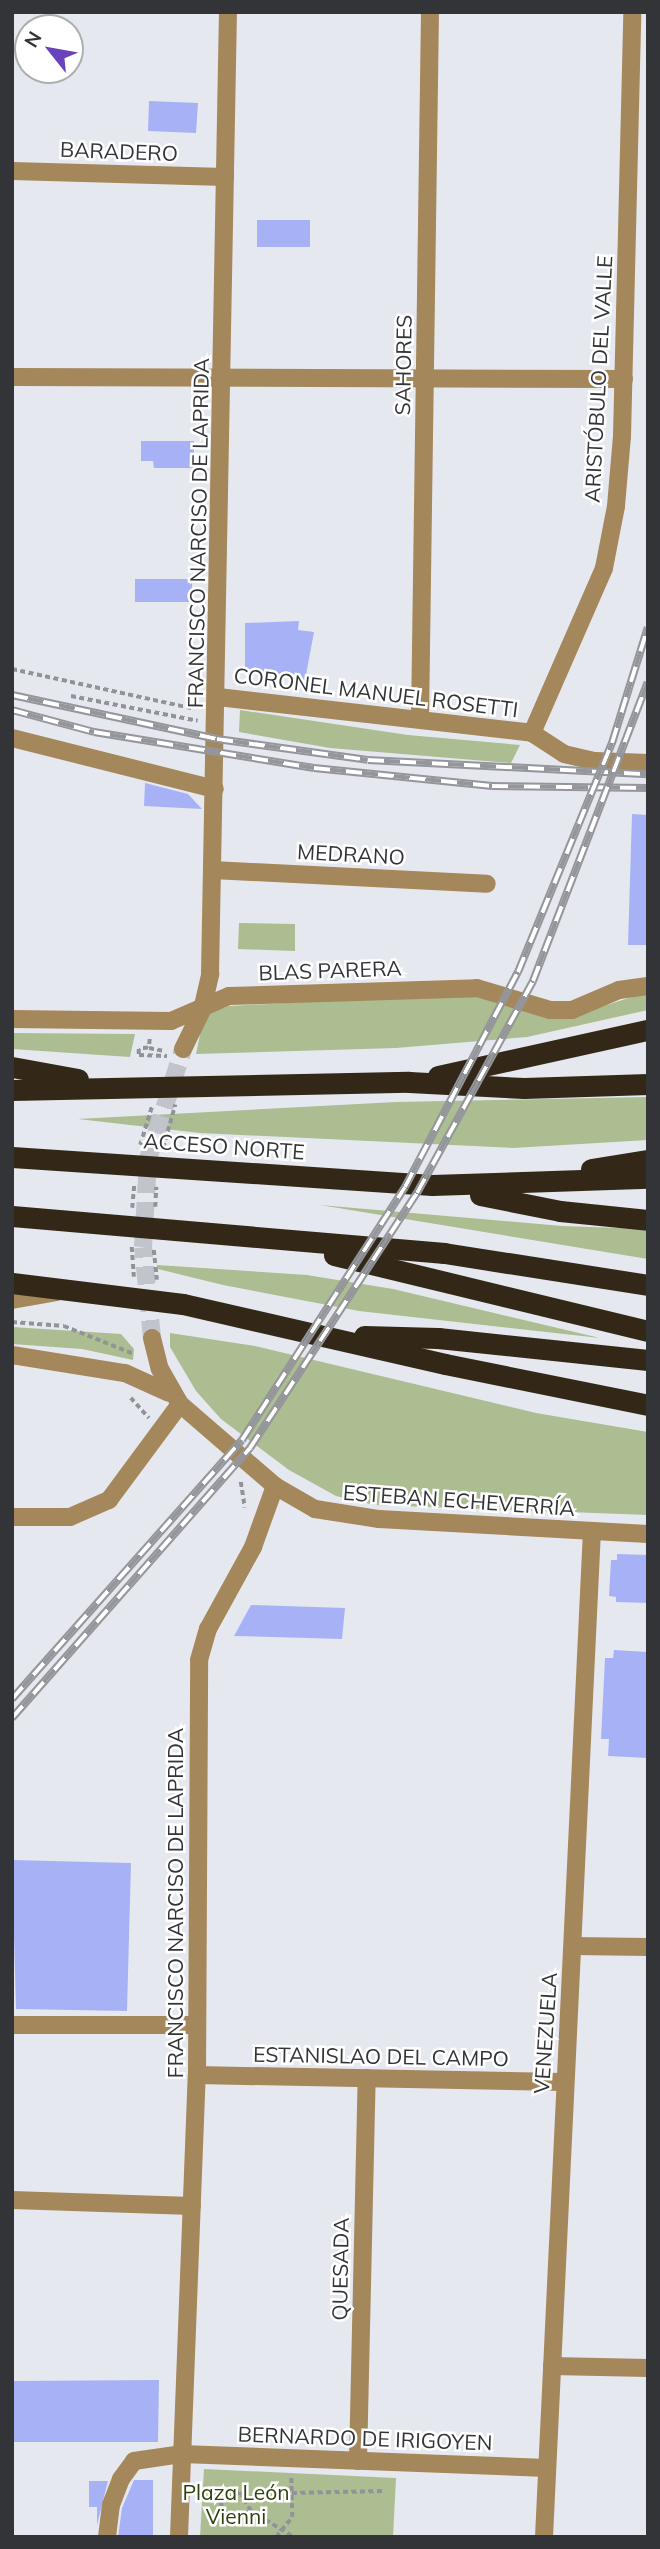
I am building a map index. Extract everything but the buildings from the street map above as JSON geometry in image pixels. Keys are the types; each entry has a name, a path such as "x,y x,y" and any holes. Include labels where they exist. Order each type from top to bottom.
{"highway":[{"path":"409,1082 648,1030"},
{"path":"12,1067 121,1087"},
{"path":"12,1090 409,1082 524,1088 648,1084"},
{"name":"ACCESO NORTE","path":"12,1157 432,1185"},
{"path":"501,1186 648,1160"},
{"path":"432,1185 501,1186 648,1178"},
{"path":"432,1185 560,1212 648,1220"},
{"path":"12,1216 274,1241 444,1253 648,1285"},
{"path":"274,1241 648,1331"},
{"path":"12,1283 121,1293 183,1304 648,1405"},
{"path":"324,1335 438,1338 648,1360"}],"street":[{"name":"FRANCISCO NARCISO DE LAPRIDA","path":"183,1049 202,1010 211,974 218,712 228,12"},
{"name":"SAHORES","path":"419,719 430,12"},
{"name":"ARISTÓBULO DEL VALLE","path":"533,733 604,568 616,506 624,379 632,12"},
{"name":"BARADERO","path":"12,171 225,177"},
{"path":"12,377 624,379"},
{"name":"CORONEL MANUEL ROSETTI","path":"218,712 419,719 533,733 564,754 595,761 648,764"},
{"path":"12,738 215,789"},
{"name":"MEDRANO","path":"213,870 487,884"},
{"name":"BLAS PARERA","path":"12,1019 171,1021 202,1010 229,996 477,988 551,1010 572,1010 619,990 648,986"},
{"path":"12,1300 75,1289"},
{"path":"12,1517 70,1517 90,1512 127,1480 163,1428 175,1398 152,1338"},
{"path":"12,1354 132,1375 175,1398 275,1486"},
{"name":"FRANCISCO NARCISO DE LAPRIDA","path":"179,2537 197,2075 199,1660 208,1629 253,1547 275,1486"},
{"name":"ESTEBAN ECHEVERRÍA","path":"275,1486 329,1513 648,1534"},
{"name":"VENEZUELA","path":"544,2537 592,1532"},
{"path":"573,1946 648,1947"},
{"path":"12,2025 197,2025"},
{"name":"ESTANISLAO DEL CAMPO","path":"197,2075 564,2082"},
{"name":"QUESADA","path":"358,2461 367,2078"},
{"path":"12,2200 192,2206"},
{"path":"552,2367 648,2368"},
{"name":"BERNARDO DE IRIGOYEN","path":"107,2537 110,2505 121,2479 134,2461 182,2454 547,2468"}],"path":[{"path":"12,669 218,712"},
{"path":"71,696 218,712"},
{"path":"149,1048 139,1049 138,1055 157,1055"},
{"path":"12,1322 64,1326 136,1355 130,1396 163,1428"},
{"path":"239,1474 246,1500 244,1520"},
{"path":"276,2537 292,2517 289,2457"},
{"path":"292,2493 384,2491"},
{"path":"251,2511 229,2522 220,2503 240,2492 251,2511 284,2528 293,2537"}],"green space":[{"path":"240,710 408,735 520,745 511,763 330,748 239,732"},
{"path":"239,923 295,924 295,951 238,949"},
{"path":"648,992 648,1010 527,1037 396,1048 196,1054 204,1015 229,1006 479,993 597,1008"},
{"path":"12,1033 135,1034 130,1057 12,1049"},
{"path":"648,1097 648,1140 513,1148 200,1133 78,1119 396,1102"},
{"path":"320,1205 562,1226 648,1229 648,1259"},
{"path":"157,1265 307,1275 393,1289 600,1338 359,1311 223,1285 158,1269"},
{"path":"12,1327 121,1334 134,1349 133,1360 82,1349 12,1344"},
{"path":"170,1333 255,1346 536,1413 648,1432 648,1515 375,1505 336,1496 289,1470 221,1419 196,1391 170,1347"},
{"name":"Plaza León Vienni","path":"204,2469 396,2478 393,2537 200,2537"}],"tunnel":[{"path":"152,1338 143,1247 148,1159 183,1049"}],"railway":[{"path":"12,1699 242,1440 405,1187 518,972 612,743 648,627"},
{"path":"12,1718 250,1448 417,1193 533,981 648,682"},
{"path":"12,695 217,739 368,760 648,774"},
{"path":"12,710 94,732 314,768 492,786 648,788"}]}
